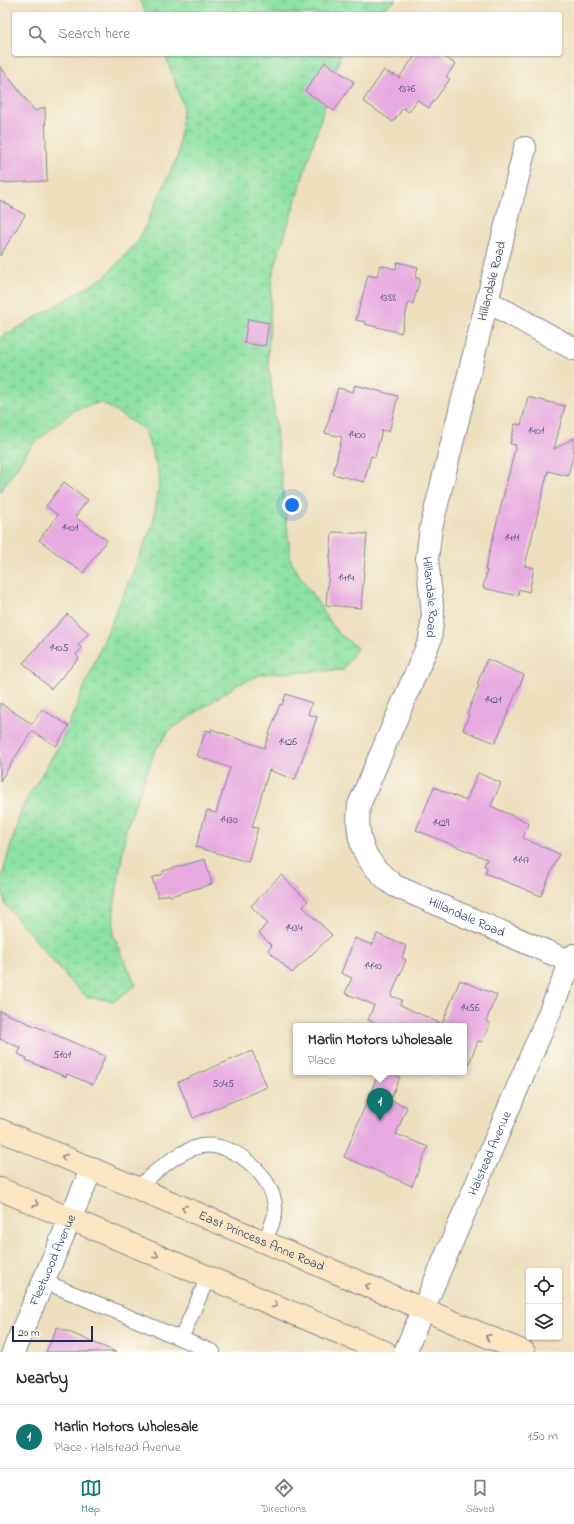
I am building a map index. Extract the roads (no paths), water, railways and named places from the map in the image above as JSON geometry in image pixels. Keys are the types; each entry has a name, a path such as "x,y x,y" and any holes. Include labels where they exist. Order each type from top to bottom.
{"main road":[{"name":"East Princess Anne Road","path":"0,1130 524,1352"},
{"path":"0,1189 385,1352"}],"street":[{"name":"Hillandale Road","path":"525,148 431,528 427,559 433,614 430,640 359,805 358,822 360,844 368,859 378,873 395,886 573,958"},
{"path":"487,301 574,349"},
{"name":"Halstead Avenue","path":"405,1352 573,958"},
{"name":"Fleetwood Avenue","path":"13,1352 92,1168"}],"lane":[{"path":"137,1188 169,1161 194,1148 207,1146 226,1150 243,1156 257,1169 267,1184 273,1198 275,1214 264,1242"},
{"path":"181,1339 208,1277"},
{"path":"43,1281 213,1352"}],"place":[{"name":"Marlin Motors Wholesale","path":"380,1121"}]}
